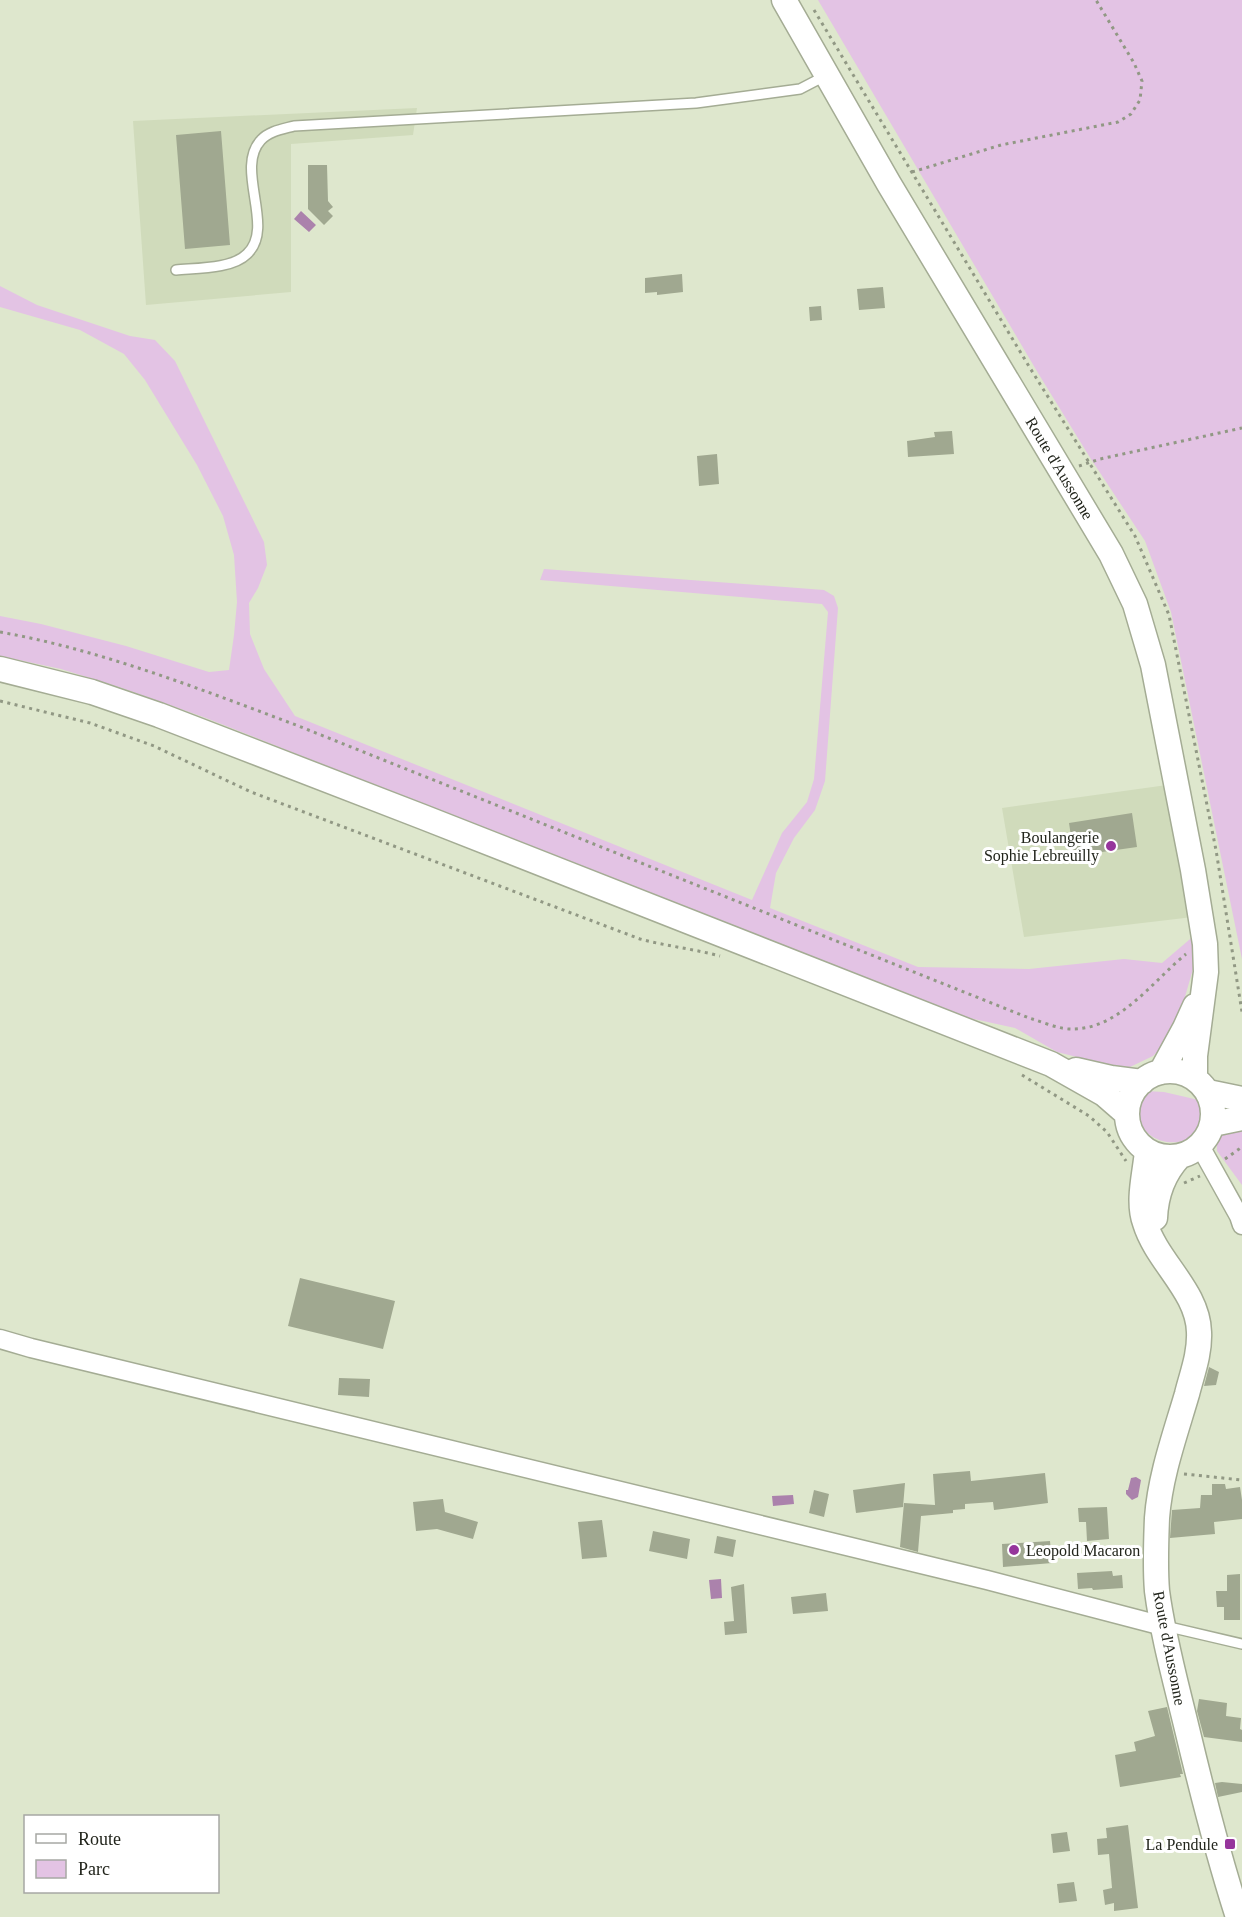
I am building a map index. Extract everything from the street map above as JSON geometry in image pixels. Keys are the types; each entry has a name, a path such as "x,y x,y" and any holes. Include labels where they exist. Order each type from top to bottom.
{"main road":[{"name":"Route d'Aussonne","path":"784,0 889,184 1064,473 1111,554 1135,604 1153,665 1205,944 1204,985 1195,1056 1201,1085"},
{"path":"0,669 92,692 159,715 412,812 1051,1064 1104,1094 1126,1114"},
{"name":"Route d'Aussonne","path":"1151,1077 1185,1028 1204,985"},
{"path":"1051,1064 1111,1077 1151,1077 1172,1071 1184,1073 1201,1085 1242,1099"},
{"path":"1151,1077 1131,1096 1126,1114 1129,1129 1136,1142 1138,1159 1158,1156 1169,1158 1190,1151"},
{"path":"1155,1245 1155,1211 1164,1178 1208,1136 1213,1124 1212,1102 1201,1085"},
{"path":"1213,1124 1242,1118"},
{"name":"Route d'Aussonne","path":"1138,1159 1145,1224 1195,1311 1199,1331 1197,1358 1165,1471 1157,1516 1157,1590 1163,1626 1205,1802 1239,1917"}],"street":[{"path":"1190,1151 1240,1221"},
{"path":"0,1339 987,1580 1163,1626"}],"lane":[{"path":"176,270 224,265 247,255 258,238 251,158 261,140 276,130 294,126 696,104 800,88 828,75"},
{"path":"1163,1626 1242,1644"}],"path":[{"path":"889,184 912,172 1001,145 1118,122 1131,114 1140,100 1142,81 1134,63 1096,0"},
{"path":"814,9 1088,463"},
{"path":"1064,473 1088,463 1242,428"},
{"path":"0,632 62,646 218,696 296,725 1029,1018 1072,1030 1100,1024 1126,1007 1194,947 1205,944"},
{"path":"0,701 90,723 154,746 251,792 640,939 724,957"},
{"path":"1235,964 1242,1012"},
{"path":"1020,1074 1089,1116 1138,1159"},
{"path":"1221,1161 1242,1147"},
{"path":"1178,1183 1194,1180 1207,1172"},
{"path":"1165,1471 1242,1480"}],"shaded area":[{"path":"417,108 413,135 291,144 291,292 146,305 133,121"},
{"path":"301,211 316,225 309,232 294,219"},
{"path":"1167,785 1193,917 1024,937 1002,808"},
{"path":"1136,1477 1141,1480 1138,1497 1132,1500 1126,1494 1126,1490 1128,1490 1131,1478"},
{"path":"793,1495 794,1504 773,1506 772,1496"},
{"path":"721,1579 722,1598 711,1599 709,1580"}],"green space":[{"path":"818,0 1242,0 1242,959 1171,612 1145,541 1038,373"},
{"path":"0,286 37,305 130,336 155,340 175,361 264,542 267,565 249,603 250,634 264,669 295,716 752,900 782,833 807,802 814,779 828,612 822,604 540,580 544,569 824,590 834,596 838,608 825,781 815,810 794,838 776,873 770,908 918,967 1029,969 1124,959 1162,963 1196,934 1193,969 1174,1035 1153,1056 1130,1067 1109,1065 1057,1052 1015,1028 951,1014 206,718 61,669 0,656 0,616 126,646 209,672 229,670 237,602 234,555 223,516 197,465 145,380 124,354 80,330 0,307"},
{"path":"1146,1091 1164,1092 1203,1101 1203,1122 1194,1135 1181,1141 1166,1142 1152,1136 1142,1126 1139,1110"},
{"path":"1242,1124 1242,1185 1217,1151 1217,1139 1229,1129"}],"building":[{"path":"221,131 230,245 185,249 176,135"},
{"path":"308,165 327,165 328,201 333,207 328,211 333,216 324,225 308,209"},
{"path":"682,274 683,292 657,295 657,292 645,293 645,278"},
{"path":"883,287 885,308 859,310 857,289"},
{"path":"821,306 822,320 810,321 809,307"},
{"path":"952,431 954,454 908,457 907,441 935,437 934,432"},
{"path":"717,454 719,484 699,486 697,456"},
{"path":"1132,813 1137,847 1074,856 1069,823"},
{"path":"300,1278 395,1301 383,1349 288,1326"},
{"path":"1209,1367 1219,1372 1216,1385 1204,1386"},
{"path":"339,1378 370,1379 369,1397 338,1395"},
{"path":"970,1471 971,1481 1045,1473 1048,1503 994,1510 993,1502 965,1504 965,1509 953,1510 953,1513 921,1516 918,1552 900,1547 904,1503 935,1505 933,1474"},
{"path":"905,1483 903,1507 856,1513 853,1490"},
{"path":"1212,1484 1225,1484 1226,1489 1240,1487 1242,1519 1214,1522 1215,1534 1170,1538 1172,1510 1200,1508 1201,1495 1212,1495"},
{"path":"814,1490 829,1494 824,1517 809,1513"},
{"path":"443,1499 445,1512 478,1522 473,1539 437,1529 416,1531 413,1502"},
{"path":"1107,1507 1109,1539 1087,1541 1086,1522 1079,1522 1078,1508"},
{"path":"602,1520 607,1557 582,1559 578,1522"},
{"path":"653,1531 690,1539 687,1559 649,1551"},
{"path":"717,1536 736,1540 733,1557 714,1553"},
{"path":"1050,1541 1052,1563 1003,1567 1002,1544"},
{"path":"1112,1571 1113,1576 1122,1575 1123,1588 1078,1589 1077,1573"},
{"path":"1240,1574 1240,1620 1224,1620 1224,1607 1217,1607 1216,1591 1227,1591 1227,1575"},
{"path":"744,1584 747,1633 725,1635 724,1622 734,1621 731,1587"},
{"path":"826,1593 828,1611 793,1614 791,1597"},
{"path":"1199,1699 1227,1703 1226,1716 1241,1718 1242,1742 1204,1737 1197,1711"},
{"path":"1167,1707 1183,1774 1180,1774 1181,1777 1120,1787 1115,1755 1136,1751 1134,1742 1155,1736 1148,1711"},
{"path":"1215,1783 1242,1784 1242,1792 1218,1797"},
{"path":"1128,1825 1138,1908 1114,1911 1114,1903 1105,1905 1103,1890 1112,1888 1109,1854 1098,1855 1097,1839 1107,1838 1106,1828"},
{"path":"1067,1832 1070,1851 1053,1853 1051,1834"},
{"path":"1074,1882 1077,1901 1059,1903 1057,1884"}],"place":[{"name":"Boulangerie Sophie Lebreuilly","path":"1111,846"},
{"name":"Leopold Macaron","path":"1014,1550"},
{"name":"La Pendule","path":"1230,1844"}]}
